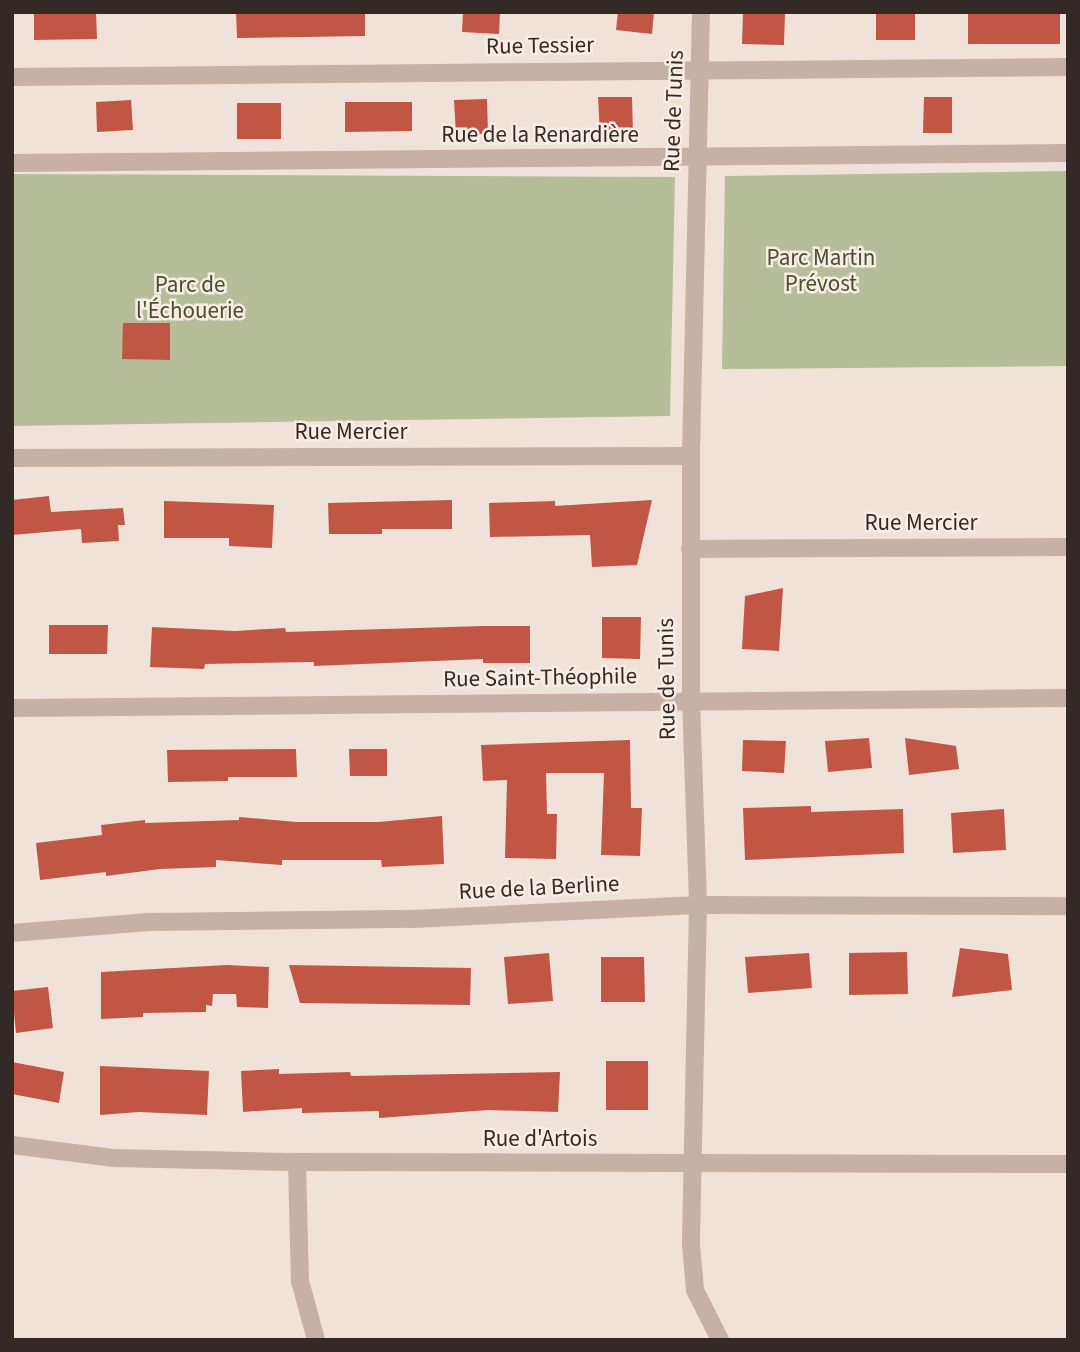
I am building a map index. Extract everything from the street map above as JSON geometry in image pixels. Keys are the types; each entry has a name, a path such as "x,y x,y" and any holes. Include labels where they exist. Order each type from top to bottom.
{"street":[{"name":"Rue de Tunis","path":"701,12 690,549 691,701 698,905 691,1244 695,1290 720,1340"},
{"name":"Rue Tessier","path":"12,78 700,68 1068,67"},
{"name":"Rue de la Renardière","path":"12,163 696,159 1068,153"},
{"name":"Rue Mercier","path":"12,458 691,456"},
{"name":"Rue Mercier","path":"690,549 1068,547"},
{"name":"Rue Saint-Théophile","path":"12,708 1068,698"},
{"name":"Rue de la Berline","path":"12,933 149,922 413,919 698,905 1068,906"},
{"name":"Rue d'Artois","path":"12,1145 114,1158 297,1162 1068,1164"},
{"path":"297,1162 300,1281 316,1340"}],"green space":[{"name":"Parc Martin Prévost","path":"1068,171 1068,366 722,369 725,176"},
{"name":"Parc de l'Échouerie","path":"12,174 675,177 670,416 12,426"}],"building":[{"path":"34,12 96,12 97,39 34,40"},
{"path":"236,12 365,12 365,36 237,38"},
{"path":"463,12 500,12 499,34 462,32"},
{"path":"618,12 654,12 652,34 616,30"},
{"path":"743,12 785,12 784,45 742,44"},
{"path":"876,12 915,12 915,40 876,40"},
{"path":"968,12 1060,14 1060,44 968,44"},
{"path":"598,97 632,97 633,134 600,134"},
{"path":"924,97 952,97 952,133 923,133"},
{"path":"487,99 488,134 456,135 454,100"},
{"path":"131,100 133,130 97,132 96,102"},
{"path":"345,102 412,102 412,131 345,132"},
{"path":"237,103 281,103 281,139 237,139"},
{"path":"123,323 170,323 170,360 122,359"},
{"path":"49,496 51,512 123,508 125,525 118,525 119,541 82,543 81,529 12,535 12,500"},
{"path":"452,500 452,529 382,529 382,534 329,534 328,503"},
{"path":"652,500 637,565 592,567 590,535 490,537 489,503 555,501 555,506"},
{"path":"164,501 274,505 272,548 229,546 229,538 164,538"},
{"path":"783,588 779,651 742,649 745,596"},
{"path":"602,617 641,617 640,659 602,658"},
{"path":"49,625 108,625 107,654 49,654"},
{"path":"530,626 530,663 483,663 483,659 314,666 314,662 205,664 204,669 150,667 152,627 235,631 285,628 286,632"},
{"path":"869,738 872,768 828,772 825,741"},
{"path":"905,738 956,746 959,769 909,775"},
{"path":"630,740 631,808 642,808 640,856 601,855 604,773 546,773 547,814 557,814 556,859 505,858 507,780 483,781 481,745"},
{"path":"743,740 786,741 784,773 742,771"},
{"path":"296,749 297,777 228,777 228,781 168,782 167,750"},
{"path":"349,749 387,749 387,776 350,776"},
{"path":"811,806 811,812 903,809 904,853 745,860 743,808"},
{"path":"1004,809 1006,850 953,853 951,813"},
{"path":"442,816 444,864 382,867 381,860 282,860 282,865 216,860 216,867 160,869 106,876 106,872 40,880 36,843 102,835 101,825 145,820 145,823 239,820 239,817 297,822 379,822"},
{"path":"960,948 1008,954 1012,990 952,997"},
{"path":"907,952 908,994 849,995 849,953"},
{"path":"549,953 553,1001 508,1004 504,957"},
{"path":"809,953 812,988 748,993 745,957"},
{"path":"601,957 644,957 645,1002 601,1002"},
{"path":"227,965 269,967 268,1008 237,1007 236,994 213,994 212,1006 206,1005 206,1012 143,1013 143,1017 101,1019 101,972"},
{"path":"289,965 471,968 470,1005 300,1003"},
{"path":"48,987 53,1028 16,1033 12,991"},
{"path":"606,1061 648,1061 648,1110 606,1110"},
{"path":"12,1062 64,1072 59,1103 12,1094"},
{"path":"100,1066 209,1071 207,1115 139,1112 100,1115"},
{"path":"279,1069 279,1074 350,1072 351,1076 560,1072 558,1112 488,1110 379,1118 379,1111 302,1113 302,1108 243,1112 241,1071"}]}
